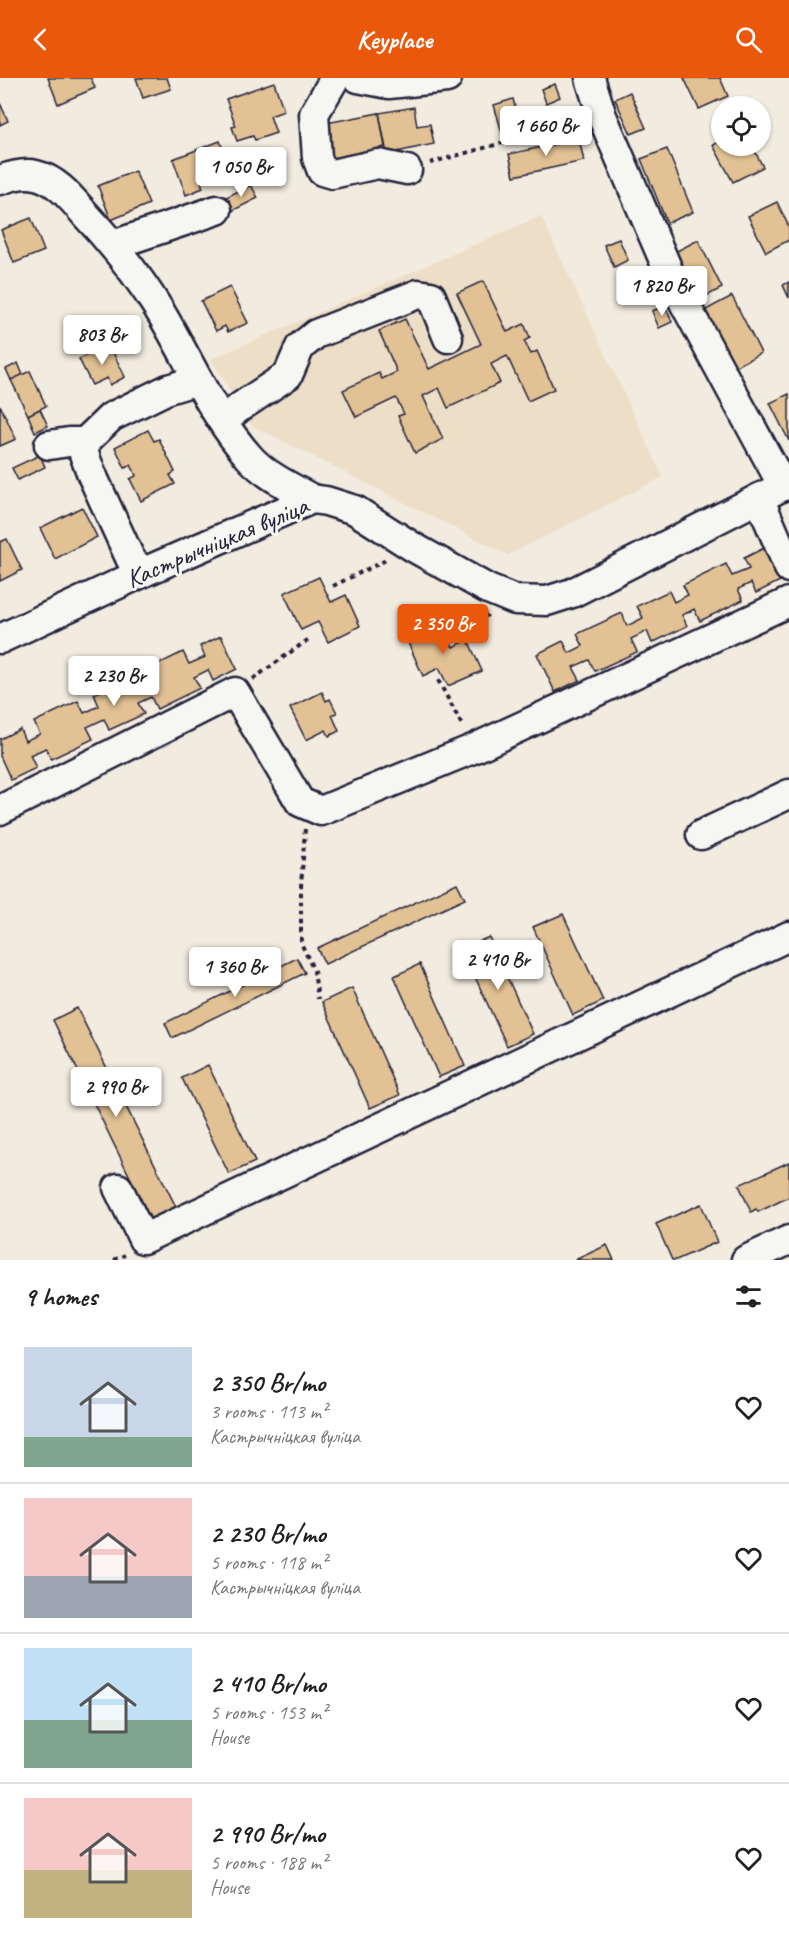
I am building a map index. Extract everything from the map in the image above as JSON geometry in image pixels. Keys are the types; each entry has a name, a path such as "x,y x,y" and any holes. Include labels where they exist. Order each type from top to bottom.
{"street":[{"path":"335,78 314,114 316,158 322,171 332,174 378,164 407,170"},
{"path":"358,78 389,84 447,78"},
{"path":"590,78 602,116 674,284 777,489 789,568"},
{"path":"0,180 16,175 34,174 63,189 113,245 158,307 198,380 223,421 250,458 263,471 312,499"},
{"path":"113,245 218,210"},
{"path":"223,421 288,375 300,347 316,334 418,294 431,296 448,338"},
{"path":"144,572 131,560 92,475 84,454 85,442 111,417 168,389 198,380"},
{"path":"49,445 85,442"},
{"name":"Кастрычніцкая вуліца","path":"0,639 144,572 312,499 355,510 413,547 488,589 515,600 547,601 572,593 777,489"},
{"path":"0,810 235,692 300,802 321,811 475,748 789,602"},
{"path":"701,836 789,794"},
{"path":"118,1188 144,1239 789,936"},
{"path":"746,1260 789,1240"}],"path":[{"path":"407,170 602,116"},
{"path":"333,586 413,547"},
{"path":"452,634 515,600"},
{"path":"235,692 309,639"},
{"path":"438,680 475,748"},
{"path":"300,802 305,830 301,886 301,943 314,970 318,999"}],"shaded area":[{"path":"541,216 663,477 508,555 251,425 211,359"}],"building":[{"path":"48,78 91,78 95,88 58,104"},
{"path":"136,78 167,78 171,89 143,98"},
{"path":"684,78 720,78 728,96 711,96 711,104 699,109"},
{"path":"274,82 284,111 270,116 276,133 255,140 253,136 237,141 232,127 236,126 226,99"},
{"path":"555,84 560,97 546,103 541,89"},
{"path":"630,92 646,128 631,134 615,99"},
{"path":"513,99 522,131 503,136 494,105"},
{"path":"0,103 8,121 0,125"},
{"path":"414,107 417,126 430,124 434,144 387,154 379,113"},
{"path":"379,113 385,147 333,158 326,123"},
{"path":"579,139 584,161 514,176 509,154"},
{"path":"220,141 230,167 200,178 203,188 186,195 173,159"},
{"path":"667,149 693,212 667,223 641,159"},
{"path":"719,156 757,156 763,167 733,182"},
{"path":"135,171 149,204 111,220 98,186"},
{"path":"251,185 258,198 230,212 224,198"},
{"path":"777,202 789,227 789,240 766,252 748,216"},
{"path":"31,218 44,251 14,263 1,230"},
{"path":"619,239 628,260 614,267 604,245"},
{"path":"698,240 722,288 699,300 675,252"},
{"path":"483,281 507,332 524,324 530,338 524,341 531,354 537,351 554,389 528,401 507,356 491,364 500,383 448,408 439,388 423,396 443,439 415,453 398,416 404,414 396,398 356,417 343,390 379,373 382,379 397,372 379,331 405,319 429,369 481,344 457,293"},
{"path":"789,282 789,298 783,285"},
{"path":"230,287 248,323 228,332 225,326 216,331 201,301"},
{"path":"732,296 761,353 731,369 702,312"},
{"path":"665,306 672,322 659,328 652,311"},
{"path":"109,344 125,377 110,385 107,378 92,385 79,359"},
{"path":"18,363 23,375 11,380 6,369"},
{"path":"30,371 46,406 28,415 11,380"},
{"path":"789,394 789,441 770,403"},
{"path":"0,405 16,439 0,446"},
{"path":"40,409 48,426 35,432 28,415"},
{"path":"148,430 154,441 159,439 175,472 170,475 175,484 141,501 130,479 136,476 134,471 131,465 125,468 115,447"},
{"path":"40,455 45,467 18,480 12,468"},
{"path":"82,507 97,537 55,559 40,528"},
{"path":"7,539 22,570 0,581 0,542"},
{"path":"764,548 780,581 756,593 751,583 738,589 743,600 700,621 694,609 682,615 687,626 652,643 647,631 631,639 637,652 595,671 589,660 573,667 580,680 555,692 537,654 563,641 569,653 583,646 577,634 622,613 627,626 643,618 637,606 669,591 674,602 688,595 683,585 726,564 732,576 749,569 744,558"},
{"path":"319,577 331,602 346,595 360,626 328,642 318,622 301,630 284,593"},
{"path":"441,621 453,647 468,640 482,671 448,686 439,668 423,676 406,638"},
{"path":"221,636 237,669 213,681 208,670 194,677 200,688 157,709 151,697 138,703 144,714 109,730 104,719 87,727 93,739 51,759 46,748 30,755 36,768 11,780 0,756 0,739 20,729 25,741 40,734 34,722 78,701 84,713 99,706 94,694 126,679 131,689 144,683 140,673 183,652 189,664 205,657 200,646"},
{"path":"322,692 326,701 330,699 337,713 332,715 339,731 329,736 326,730 306,740 290,708"},
{"path":"457,883 465,899 325,964 317,948"},
{"path":"563,914 603,1001 573,1015 533,927"},
{"path":"489,937 533,1034 507,1046 462,949"},
{"path":"297,958 305,973 172,1038 165,1023"},
{"path":"420,964 465,1066 439,1077 394,976"},
{"path":"352,988 400,1095 370,1108 322,1002"},
{"path":"77,1008 179,1213 154,1226 53,1020"},
{"path":"208,1065 255,1162 229,1174 182,1078"},
{"path":"789,1162 789,1197 758,1212 756,1209 751,1212 739,1185"},
{"path":"701,1204 717,1242 672,1260 656,1224"},
{"path":"607,1245 614,1260 575,1260"}]}
